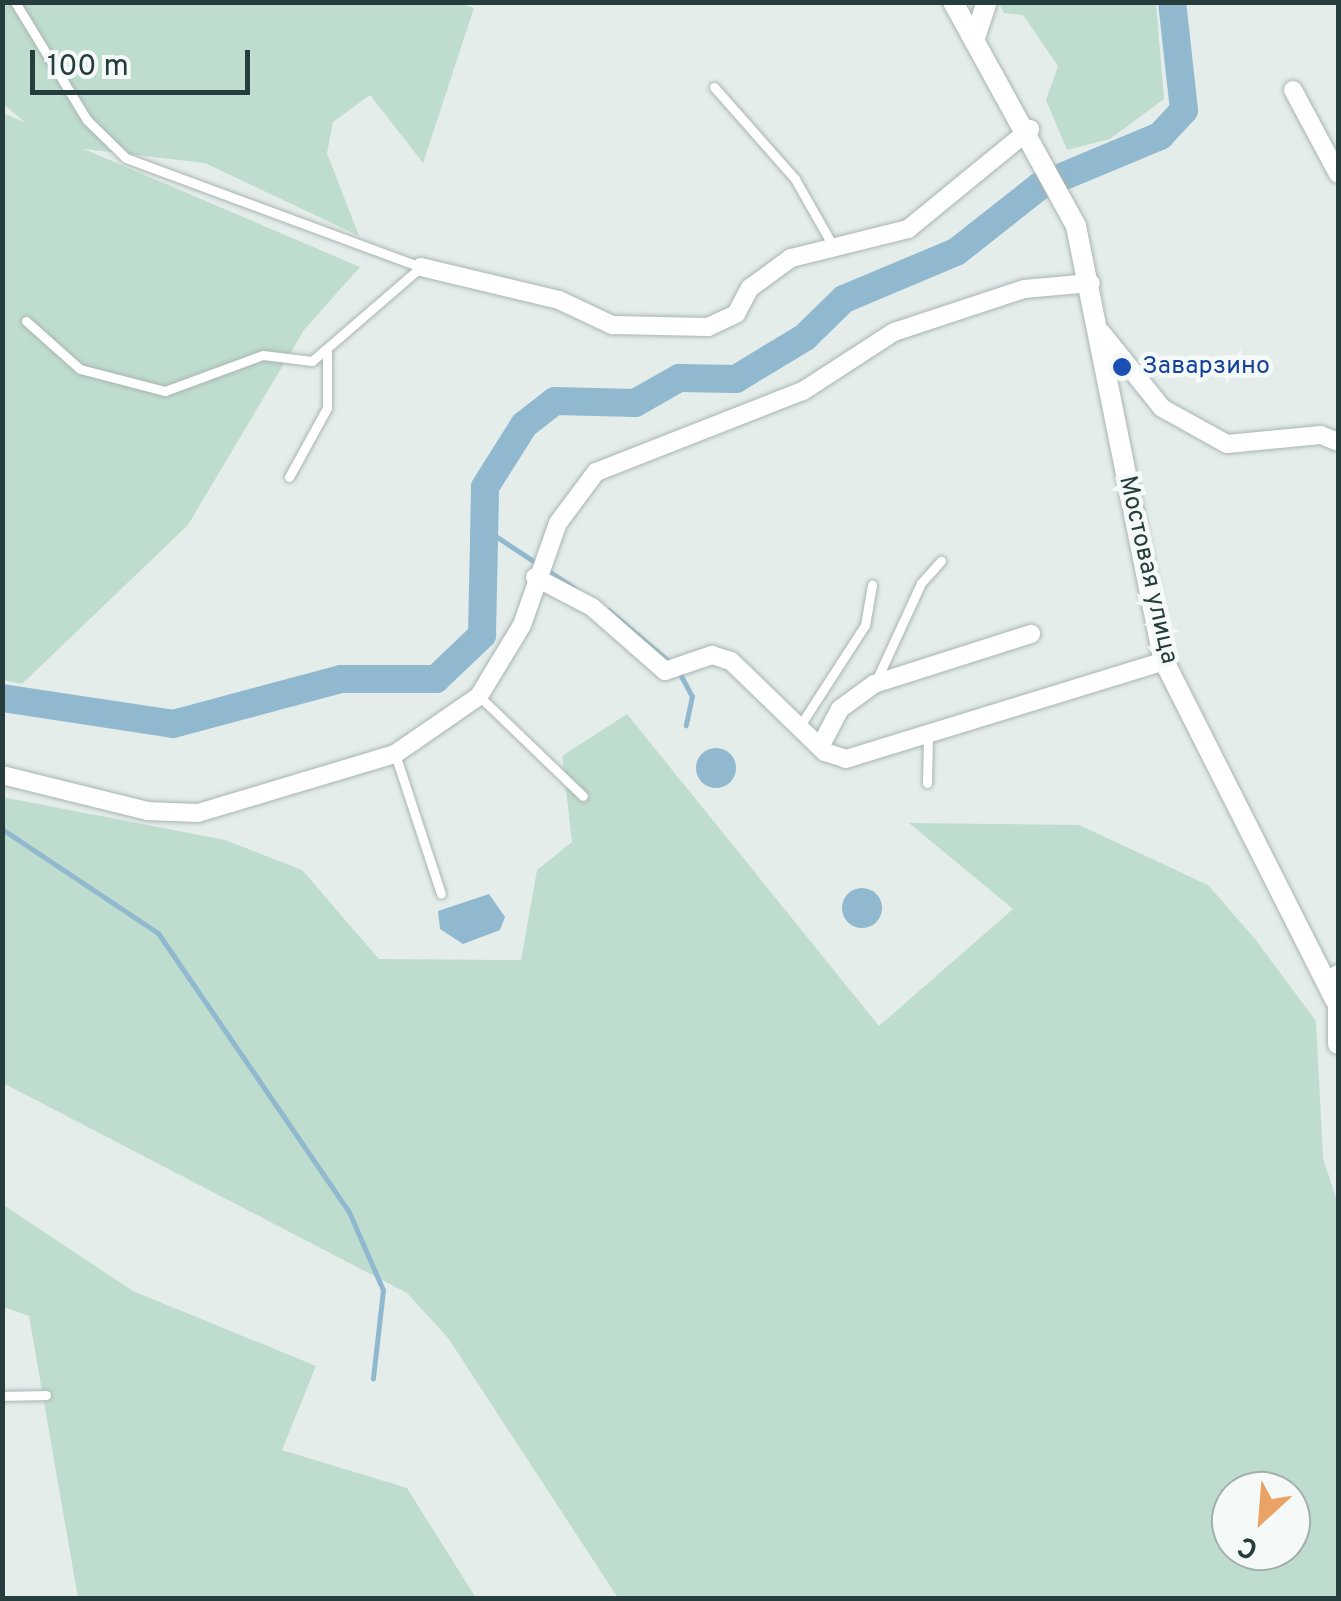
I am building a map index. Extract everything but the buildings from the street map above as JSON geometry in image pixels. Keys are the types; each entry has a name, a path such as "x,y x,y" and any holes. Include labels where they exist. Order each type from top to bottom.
{"street":[{"name":"Мостовая улица","path":"953,2 1030,129 1076,226 1102,332 1164,661 1335,1000"},
{"path":"976,35 987,2"},
{"path":"1292,90 1338,174"},
{"path":"421,267 559,300 612,325 679,329 724,323 764,274 833,246 908,229 1030,129"},
{"path":"2,775 147,811 198,813 394,754 479,696 508,655 535,577 569,504 624,457 779,402 894,332 1024,289 1091,283"},
{"path":"1102,332 1162,408 1227,444 1338,442"},
{"path":"535,577 592,607 665,671 712,655 731,661 821,745 846,758 1164,661"},
{"path":"821,745 840,709 874,684 1031,634"},
{"path":"1338,975 1338,1044"}],"lane":[{"path":"15,2 87,120 126,158 421,267"},
{"path":"714,87 795,179 833,246"},
{"path":"26,321 80,369 165,391 263,355 312,360 327,352 371,301 421,267"},
{"path":"288,477 327,408 327,352"},
{"path":"874,684 921,582 941,561"},
{"path":"801,724 865,625 872,585"},
{"path":"479,696 583,796"},
{"path":"926,783 928,734"},
{"path":"394,754 441,894"},
{"path":"2,1396 46,1395"}],"green space":[{"path":"455,2 474,8 423,163 370,95 333,122 327,153 359,236 205,163 84,149 360,267 304,330 188,525 22,684 3,680 3,113 26,123 3,104 3,3"},
{"path":"999,3 1156,3 1164,99 1110,139 1067,150 1046,100 1058,66 1023,15 1004,13"},
{"path":"627,714 879,1026 1013,909 909,823 1079,825 1208,885 1255,939 1316,1021 1323,1158 1338,1204 1338,1598 618,1598 448,1338 407,1293 3,1083 2,797 225,840 302,870 379,959 521,960 537,870 572,842 562,756"},
{"path":"2,1204 133,1291 316,1366 282,1450 407,1488 476,1598 78,1598 29,1316 3,1307"}],"water":[{"path":"716,748 730,754 736,768 730,782 716,788 702,782 696,768 702,754"},
{"path":"862,888 876,894 882,908 876,922 862,928 848,922 842,908 848,894"},
{"path":"489,894 505,917 500,930 463,944 440,929 438,911"}],"waterway":[{"path":"2,698 173,724 341,679 436,679 482,635 485,487 524,425 555,401 635,403 679,378 736,379 805,337 844,299 956,252 1040,186 1160,136 1184,110 1172,2"},
{"path":"485,529 574,588"},
{"path":"608,610 672,664"},
{"path":"679,672 692,696 686,725"},
{"path":"2,829 158,933 349,1212 383,1290 373,1378"}],"place":[{"name":"Заварзино","path":"1122,367"}]}
